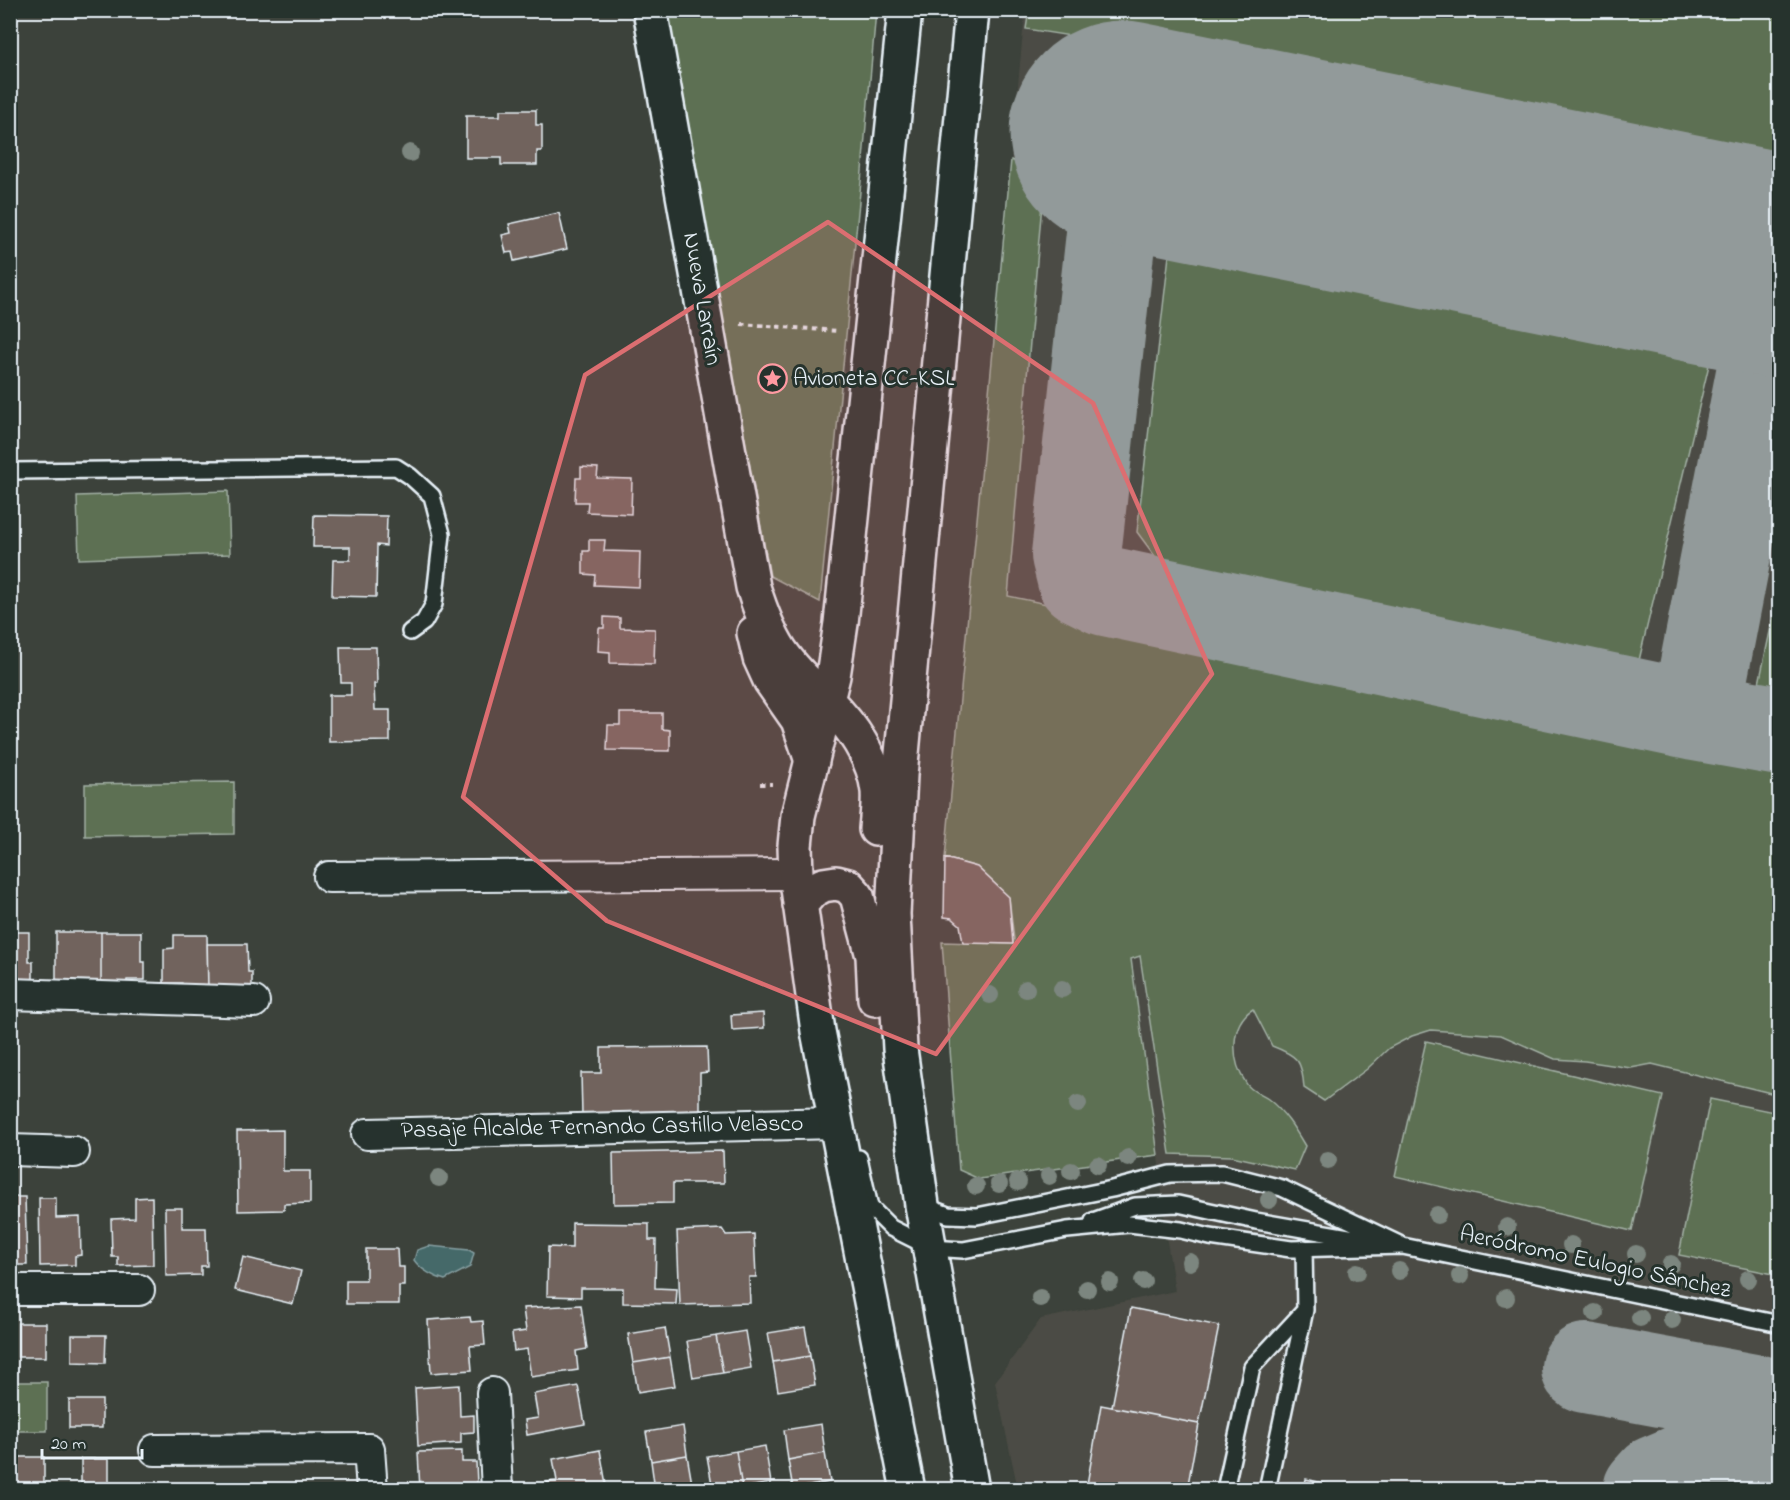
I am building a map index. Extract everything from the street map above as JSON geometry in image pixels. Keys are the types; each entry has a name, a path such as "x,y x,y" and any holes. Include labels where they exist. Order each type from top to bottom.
{"main road":[{"name":"Nueva Larraín","path":"650,10 753,587 762,617 777,648 800,676 843,717 868,759 878,792 873,893 873,956"},
{"path":"905,10 842,623 828,702 798,816 795,846 798,890 819,1031 849,1126 908,1490"},
{"path":"972,10 900,775 893,914 900,1049 908,1108 922,1205 972,1490"},
{"name":"Nueva Larraín","path":"753,587 753,625 760,658 770,680 798,720 812,761"},
{"path":"798,890 812,891 823,885 836,883 848,886 857,896 873,956 877,1046 908,1108"}],"street":[{"path":"329,877 798,890"},
{"path":"10,994 254,1002"},
{"name":"Pasaje Alcalde Fernando Castillo Velasco","path":"367,1134 849,1126"},
{"path":"10,1150 74,1152"},
{"path":"10,1290 139,1290"},
{"path":"492,1393 497,1490"},
{"path":"155,1450 369,1449 372,1490"}],"lane":[{"path":"10,471 396,467 432,496 442,534 434,604 424,622 410,632"},
{"path":"819,1031 841,1069"},
{"path":"849,1126 870,1207 891,1228 931,1248"},
{"name":"Aeródromo Eulogio Sánchez","path":"922,1205 948,1215 977,1216 1112,1189 1170,1174 1222,1173 1282,1188 1402,1246"},
{"name":"Aeródromo Eulogio Sánchez","path":"1067,1230 1136,1206 1178,1204 1256,1221 1402,1246 1779,1324"},
{"name":"Aeródromo Eulogio Sánchez","path":"931,1248 963,1250 1067,1230 1129,1224 1181,1230 1210,1237 1291,1249 1402,1246"},
{"path":"1267,1490 1305,1310 1304,1248"},
{"path":"1226,1490 1252,1367 1305,1310"}],"path":[{"path":"705,321 840,332"}],"highlighted area":[{"path":"828,222 1093,403 1212,674 936,1054 607,921 463,797 585,375"}],"shaded area":[{"path":"1025,11 1779,11 1779,1489 1018,1489 995,1382 1041,1319 1175,1291 1131,959 1014,938 1009,897 977,867 945,858"}],"green space":[{"path":"1029,10 1779,11 1779,166 1426,92 1026,29"},
{"path":"666,11 876,11 820,602 770,576"},
{"path":"1011,160 1016,162 1043,192 1008,596 1434,684 1779,750 1779,1095 1652,1064 1631,1068 1555,1059 1501,1035 1431,1030 1412,1036 1389,1048 1367,1069 1324,1101 1304,1088 1302,1071 1297,1060 1272,1046 1253,1009 1245,1016 1236,1033 1237,1065 1248,1086 1280,1109 1305,1146 1295,1170 1232,1156 1170,1154 1140,956 1131,959 1158,1155 979,1179 959,1170 942,942 1013,944 1014,939 1009,897 977,867 945,858"},
{"path":"1173,221 1717,331 1636,673 1160,563 1137,532"},
{"path":"228,491 230,554 79,559 77,496"},
{"path":"1779,589 1780,698 1757,693"},
{"path":"234,782 234,834 85,836 85,784"},
{"path":"1426,1041 1663,1096 1632,1231 1395,1176"},
{"path":"1710,1099 1779,1113 1779,1275 1679,1255"},
{"path":"11,1382 47,1382 47,1431 11,1431"}],"water":[{"path":"429,1246 469,1250 474,1253 470,1267 445,1280 432,1275 414,1260 417,1250"}],"building":[{"path":"500,110 536,110 536,125 542,125 542,151 537,151 537,165 501,165 501,158 466,158 466,116 500,116"},
{"path":"559,213 567,249 514,261 512,252 506,253 502,235 511,233 509,224"},
{"path":"581,467 598,468 597,478 632,479 631,514 587,512 588,502 575,502 576,478 581,478"},
{"path":"314,515 387,516 386,546 377,545 376,597 332,596 333,560 350,560 350,547 313,547"},
{"path":"589,540 605,540 604,551 640,552 639,587 594,585 595,575 583,574 583,551 589,551"},
{"path":"604,617 620,618 620,628 655,629 654,664 610,663 610,652 598,651 599,628 604,628"},
{"path":"340,647 376,647 375,710 390,710 390,741 329,742 329,695 351,695 351,683 341,683"},
{"path":"620,713 662,713 662,729 670,730 670,751 607,750 608,725 620,725"},
{"path":"945,858 977,867 1009,897 1013,944 963,943 960,925 952,918 944,917"},
{"path":"10,932 29,932 29,962 33,962 33,980 15,980 10,985"},
{"path":"56,932 101,932 101,986 75,986 74,980 56,980"},
{"path":"101,932 141,932 141,962 145,962 145,980 127,980 126,986 101,986"},
{"path":"174,935 207,935 208,989 183,989 182,983 164,983 164,949 174,948"},
{"path":"207,944 247,944 248,972 252,972 252,994 208,989"},
{"path":"763,1013 764,1028 732,1030 731,1015"},
{"path":"707,1047 708,1072 700,1073 700,1114 582,1115 581,1073 601,1073 601,1048"},
{"path":"283,1130 283,1171 310,1171 310,1203 284,1204 284,1210 238,1211 237,1131"},
{"path":"723,1151 724,1183 673,1183 673,1203 614,1204 613,1153"},
{"path":"10,1197 25,1197 27,1265 10,1265"},
{"path":"152,1197 153,1265 118,1266 118,1257 112,1257 111,1219 135,1218 135,1198"},
{"path":"39,1198 56,1198 56,1218 80,1217 81,1255 75,1256 75,1265 40,1266"},
{"path":"165,1208 182,1208 182,1228 206,1228 207,1266 201,1266 201,1275 166,1276"},
{"path":"572,1223 649,1224 649,1240 656,1240 655,1288 677,1289 676,1304 623,1303 623,1288 581,1288 581,1297 547,1296 548,1247 572,1248"},
{"path":"722,1229 726,1235 754,1234 756,1277 749,1277 750,1303 680,1305 677,1231"},
{"path":"366,1249 397,1249 398,1267 404,1267 404,1286 399,1286 399,1304 346,1304 346,1280 366,1280"},
{"path":"243,1257 301,1271 293,1304 235,1290"},
{"path":"581,1305 587,1349 576,1351 578,1370 531,1377 527,1349 514,1351 512,1333 526,1331 523,1308"},
{"path":"1131,1308 1219,1326 1199,1424 1112,1407"},
{"path":"470,1317 471,1322 483,1321 485,1345 470,1346 472,1370 431,1373 428,1320"},
{"path":"18,1323 46,1323 46,1357 18,1357"},
{"path":"805,1327 810,1356 773,1362 768,1333"},
{"path":"665,1328 670,1357 633,1363 628,1334"},
{"path":"745,1331 751,1368 723,1373 716,1336"},
{"path":"72,1335 106,1335 105,1363 72,1362"},
{"path":"716,1336 723,1373 693,1378 687,1341"},
{"path":"810,1356 815,1385 778,1391 773,1362"},
{"path":"670,1357 675,1386 638,1392 633,1363"},
{"path":"459,1385 460,1416 474,1415 474,1432 461,1433 461,1443 418,1446 415,1388"},
{"path":"578,1386 585,1424 527,1435 525,1420 538,1418 534,1394"},
{"path":"69,1400 102,1400 102,1428 69,1428"},
{"path":"1101,1405 1199,1424 1187,1490 1086,1490"},
{"path":"821,1424 825,1453 788,1460 784,1430"},
{"path":"683,1426 687,1455 651,1461 646,1432"},
{"path":"765,1446 771,1483 742,1488 736,1451"},
{"path":"600,1450 607,1490 548,1490 547,1482 557,1481 553,1459"},
{"path":"462,1451 462,1462 476,1462 477,1484 467,1485 467,1490 420,1490 418,1452"},
{"path":"736,1451 742,1488 713,1490 707,1456"},
{"path":"825,1453 830,1482 793,1489 788,1460"},
{"path":"687,1455 692,1484 655,1490 651,1461"},
{"path":"11,1457 44,1457 44,1485 11,1484"},
{"path":"81,1459 109,1459 109,1490 81,1490"},
{"path":"1306,1479 1352,1490 1304,1490"}],"taxiway":[{"path":"1122,133 1076,555 1082,579 1106,591 1695,716 1780,731"},
{"path":"1695,716 1780,275"},
{"path":"1586,1368 1780,1404"},
{"path":"1648,1490 1657,1480 1780,1428"}],"runway":[{"path":"1122,133 1780,266"}],"place":[{"name":"Avioneta CC-KSL","path":"772,379"}]}
